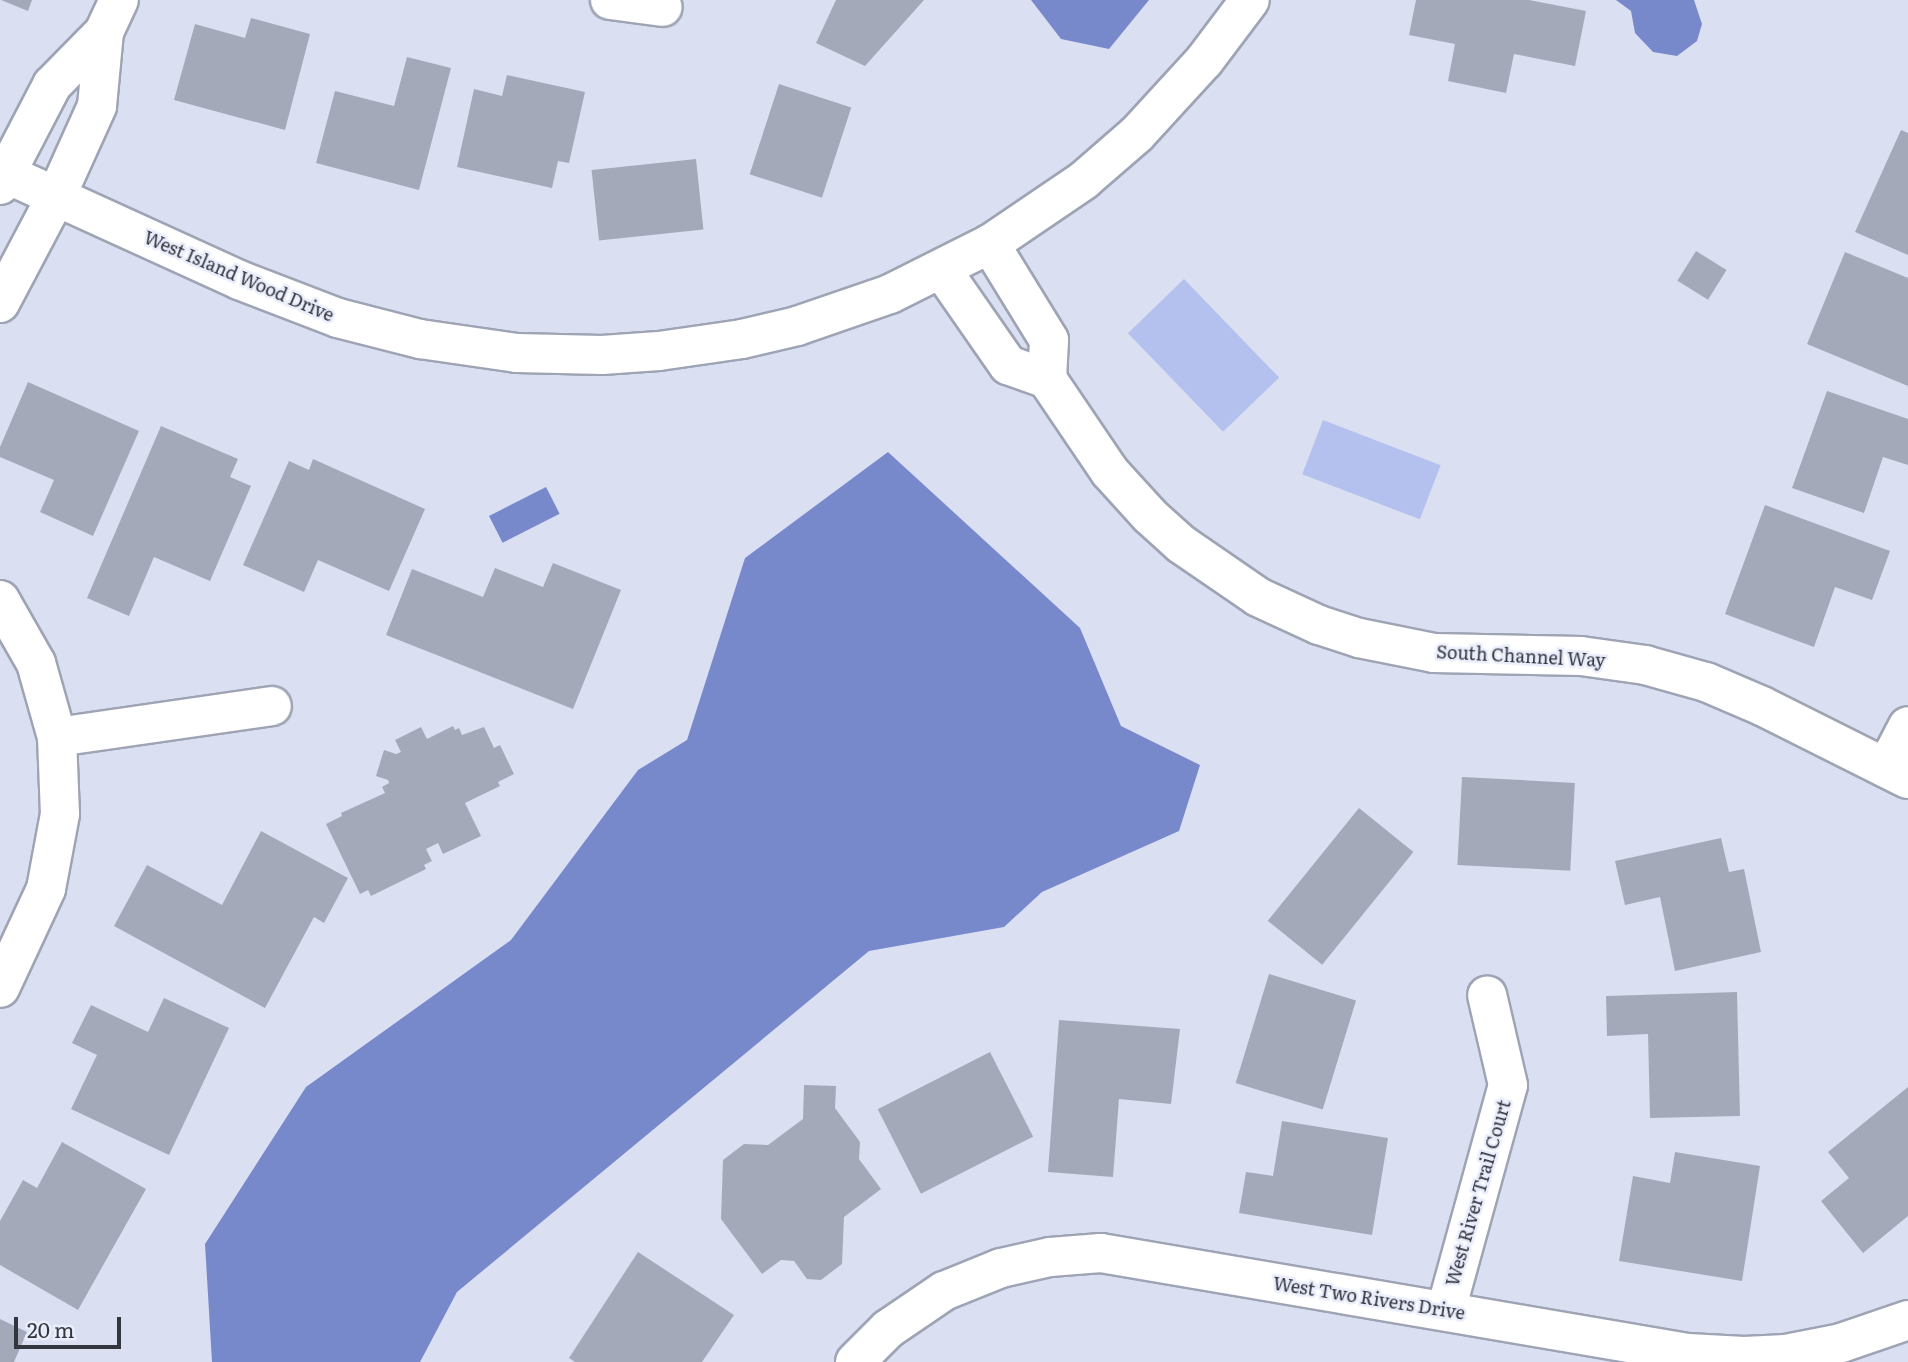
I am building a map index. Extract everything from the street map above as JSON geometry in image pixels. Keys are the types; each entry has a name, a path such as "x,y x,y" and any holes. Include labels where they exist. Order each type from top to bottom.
{"street":[{"path":"610,0 663,7"},
{"name":"West Island Wood Drive","path":"2,177 56,197 239,280 338,318 420,339 517,353 602,355 659,351 742,339 820,318 890,294 990,244 1084,180 1137,134 1204,61 1250,0"},
{"path":"2,177 52,85 111,16"},
{"path":"0,303 56,197 97,106 111,16"},
{"path":"942,270 1008,365 1046,379 1049,340 990,244"},
{"name":"South Channel Way","path":"1046,379 1110,472 1150,516 1181,544 1258,597 1319,625 1359,638 1434,653 1581,656 1657,668 1706,682 1762,706 1897,774"},
{"path":"0,600 36,663 57,737 60,814 46,888 0,988"},
{"path":"57,737 272,706"},
{"path":"1897,774 1908,726"},
{"name":"West River Trail Court","path":"1446,1310 1508,1085 1487,995"},
{"name":"West Two Rivers Drive","path":"855,1362 887,1329 944,1292 1001,1268 1051,1257 1101,1254 1446,1310 1688,1353 1744,1356 1786,1354 1841,1343 1908,1320"}],"shaded area":[{"path":"1031,0 1149,0 1109,49 1061,39"},
{"path":"1616,0 1694,0 1702,24 1697,41 1677,56 1653,52 1635,33 1631,11"},
{"path":"1184,279 1279,378 1223,432 1128,333"},
{"path":"1323,420 1441,465 1420,519 1302,474"},
{"path":"888,452 1080,628 1121,726 1200,765 1179,831 1042,892 1004,927 869,951 457,1292 420,1362 212,1362 205,1244 306,1087 511,940 638,770 687,740 745,558"},
{"path":"546,487 560,514 503,543 489,516"}],"building":[{"path":"1,0 32,0 28,11"},
{"path":"836,0 924,0 865,66 816,43"},
{"path":"1416,0 1529,0 1586,11 1575,66 1514,54 1506,93 1448,81 1455,44 1409,35"},
{"path":"251,18 310,34 285,130 174,100 195,24 245,38"},
{"path":"407,57 451,68 419,190 316,163 335,91 394,106"},
{"path":"507,75 585,92 569,163 558,161 552,188 457,167 474,89 502,96"},
{"path":"779,84 851,107 822,198 750,174"},
{"path":"1901,130 1908,133 1908,255 1855,232"},
{"path":"696,159 703,230 599,241 592,170"},
{"path":"1696,251 1727,270 1708,300 1677,281"},
{"path":"1845,252 1908,278 1908,386 1807,344"},
{"path":"28,382 139,431 93,536 40,512 54,480 0,457 0,447"},
{"path":"1827,391 1908,419 1908,465 1883,457 1864,513 1792,488"},
{"path":"161,426 238,459 230,477 251,486 210,581 154,557 129,616 87,598"},
{"path":"313,459 425,509 389,591 318,560 304,592 243,565 289,461 309,470"},
{"path":"1765,505 1890,551 1872,600 1835,587 1814,647 1725,614"},
{"path":"553,563 621,590 573,709 386,635 412,569 483,597 495,568 543,587"},
{"path":"453,726 455,730 459,728 462,735 484,727 494,748 500,745 514,774 498,782 500,786 465,803 481,836 443,854 438,843 426,849 432,861 424,865 426,869 371,896 368,890 360,894 326,824 342,816 341,813 385,793 382,787 389,783 388,780 376,776 384,750 396,754 401,752 395,740 421,727 427,739"},
{"path":"1462,777 1575,783 1570,871 1457,865"},
{"path":"1359,808 1413,852 1322,965 1268,921"},
{"path":"261,831 348,878 324,923 314,917 265,1008 114,926 147,865 222,905"},
{"path":"1721,838 1729,872 1744,869 1761,952 1675,971 1660,897 1625,905 1615,861"},
{"path":"1269,974 1356,1001 1323,1110 1236,1083"},
{"path":"1737,992 1740,1116 1650,1118 1648,1034 1607,1036 1606,996"},
{"path":"164,998 229,1028 169,1155 71,1109 97,1055 72,1043 91,1005 148,1032"},
{"path":"1059,1020 1180,1029 1171,1104 1119,1099 1113,1177 1048,1172"},
{"path":"990,1052 1033,1137 921,1194 878,1109"},
{"path":"804,1085 836,1086 835,1108 860,1142 859,1159 881,1189 844,1217 842,1264 821,1280 807,1279 794,1261 781,1260 762,1274 721,1219 723,1160 744,1144 768,1145 803,1119"},
{"path":"1908,1087 1908,1216 1863,1253 1821,1201 1849,1178 1828,1152"},
{"path":"1282,1121 1388,1138 1372,1235 1239,1213 1246,1172 1273,1176"},
{"path":"62,1142 146,1189 78,1310 0,1265 0,1221 23,1180 37,1188"},
{"path":"1675,1152 1760,1166 1742,1281 1619,1261 1633,1176 1670,1183"},
{"path":"638,1252 734,1315 702,1362 575,1362 569,1358"},
{"path":"0,1319 27,1332 14,1362 0,1362"}]}
